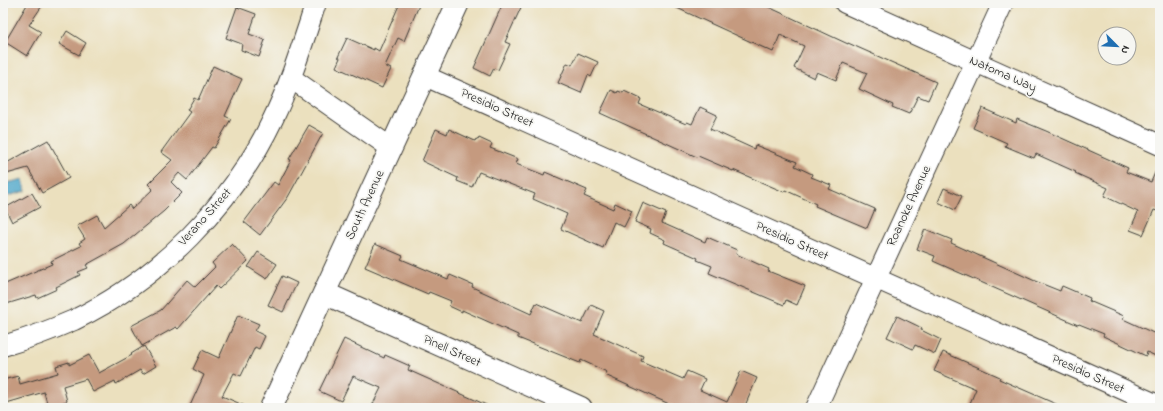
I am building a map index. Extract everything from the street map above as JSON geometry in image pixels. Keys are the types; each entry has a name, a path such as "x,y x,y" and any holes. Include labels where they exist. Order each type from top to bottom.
{"street":[{"name":"Verano Street","path":"3,346 33,337 74,319 114,297 151,271 185,241 216,208 259,146 273,119 291,78 316,3"},
{"name":"South Avenue","path":"271,408 458,3"},
{"name":"Natoma Way","path":"845,3 1160,145"},
{"name":"Roanoke Avenue","path":"816,408 1003,3"},
{"name":"Presidio Street","path":"425,76 1160,406"},
{"path":"291,78 391,148"},
{"name":"Pinell Street","path":"324,293 581,408"}],"water":[{"path":"23,179 26,191 4,197 3,184"}],"building":[{"path":"28,3 44,3 29,25 41,32 27,56 5,42"},
{"path":"400,3 420,3 404,41 398,38 385,66 391,69 382,88 336,67 340,58 338,57 347,38 379,51"},
{"path":"503,3 523,3 505,42 510,44 498,70 494,68 490,76 474,68"},
{"path":"666,3 760,3 848,44 936,82 928,100 918,96 909,114 892,107 893,105 859,89 867,73 843,63 836,80 817,72 814,78 794,68 804,46 780,35 773,52"},
{"path":"237,7 256,14 249,34 265,40 259,57 241,50 242,44 226,38"},
{"path":"67,31 86,43 79,55 59,44"},
{"path":"578,53 598,62 591,77 588,75 581,93 558,83 567,63 572,65"},
{"path":"213,66 242,79 225,116 231,119 214,148 212,147 187,180 179,173 171,182 182,193 164,211 124,244 86,265 88,268 78,272 80,275 56,287 57,289 37,298 36,295 3,305 3,285 52,264 51,261 81,246 79,243 85,239 77,226 97,215 104,227 129,205 132,209 153,189 148,184 172,160 161,152 190,112 187,110 194,98 198,100"},
{"path":"611,90 617,93 618,91 623,93 624,91 641,99 639,104 686,124 687,122 692,124 700,107 717,115 710,129 754,149 755,145 797,162 795,166 812,174 811,177 831,185 829,189 875,209 867,228 815,206 816,204 785,190 784,192 733,170 698,156 697,157 600,113"},
{"path":"982,108 1016,123 1017,119 1046,131 1128,168 1126,172 1151,182 1160,161 1160,212 1154,210 1143,235 1130,230 1138,212 1104,196 1108,188 1036,154 1034,158 1005,146 1007,143 973,128"},
{"path":"309,125 323,133 288,197 260,235 244,222 274,182 278,185 291,160 289,159"},
{"path":"436,129 447,134 449,129 475,141 479,138 492,144 490,148 518,159 516,164 544,175 545,172 587,190 584,196 613,209 615,203 632,211 624,227 614,222 603,248 561,229 567,214 533,199 535,194 479,172 472,187 457,181 458,178 422,161"},
{"path":"48,140 69,178 42,193 28,168 3,175 3,165"},
{"path":"944,188 962,196 955,210 938,202"},
{"path":"32,193 40,207 12,222 5,208"},
{"path":"643,203 666,213 662,223 705,242 707,237 737,250 736,254 769,269 768,271 805,286 797,305 786,300 784,305 709,273 712,266 664,243 665,240 650,233 651,229 635,222"},
{"path":"925,229 952,240 951,243 1035,281 1060,291 1062,286 1090,298 1089,301 1124,316 1123,319 1160,336 1160,358 1147,352 1146,356 1103,336 1104,334 1079,324 1078,325 933,261 935,256 917,249"},
{"path":"232,244 248,261 219,289 216,286 178,329 176,327 142,346 131,326 161,310 187,280 195,287 215,267 212,263"},
{"path":"375,244 403,256 401,259 448,279 450,275 473,285 472,287 531,314 536,303 582,323 591,305 604,311 594,334 643,356 641,361 683,379 687,371 705,379 700,390 727,402 741,371 757,378 744,408 678,408 605,375 607,372 581,360 580,363 518,338 518,335 462,310 462,312 449,306 451,301 429,292 428,294 365,267"},
{"path":"258,252 277,264 267,279 248,267"},
{"path":"282,276 297,283 283,312 268,305"},
{"path":"238,315 259,324 255,331 265,336 259,349 255,347 241,376 234,373 222,396 250,408 189,408 204,375 193,369 202,350 219,358"},
{"path":"897,316 922,328 921,330 941,340 935,354 915,345 913,349 887,337"},
{"path":"344,339 384,358 385,355 410,366 408,370 493,408 371,408 381,388 353,376 341,401 319,391"},
{"path":"144,346 156,366 143,374 140,370 116,384 115,381 93,392 86,379 63,386 67,401 48,407 44,392 3,404 3,380 18,376 20,384 58,373 56,366 69,362 69,365 89,355 99,373 132,355 131,354"},
{"path":"943,352 1065,408 968,408 976,389 934,371"}]}
